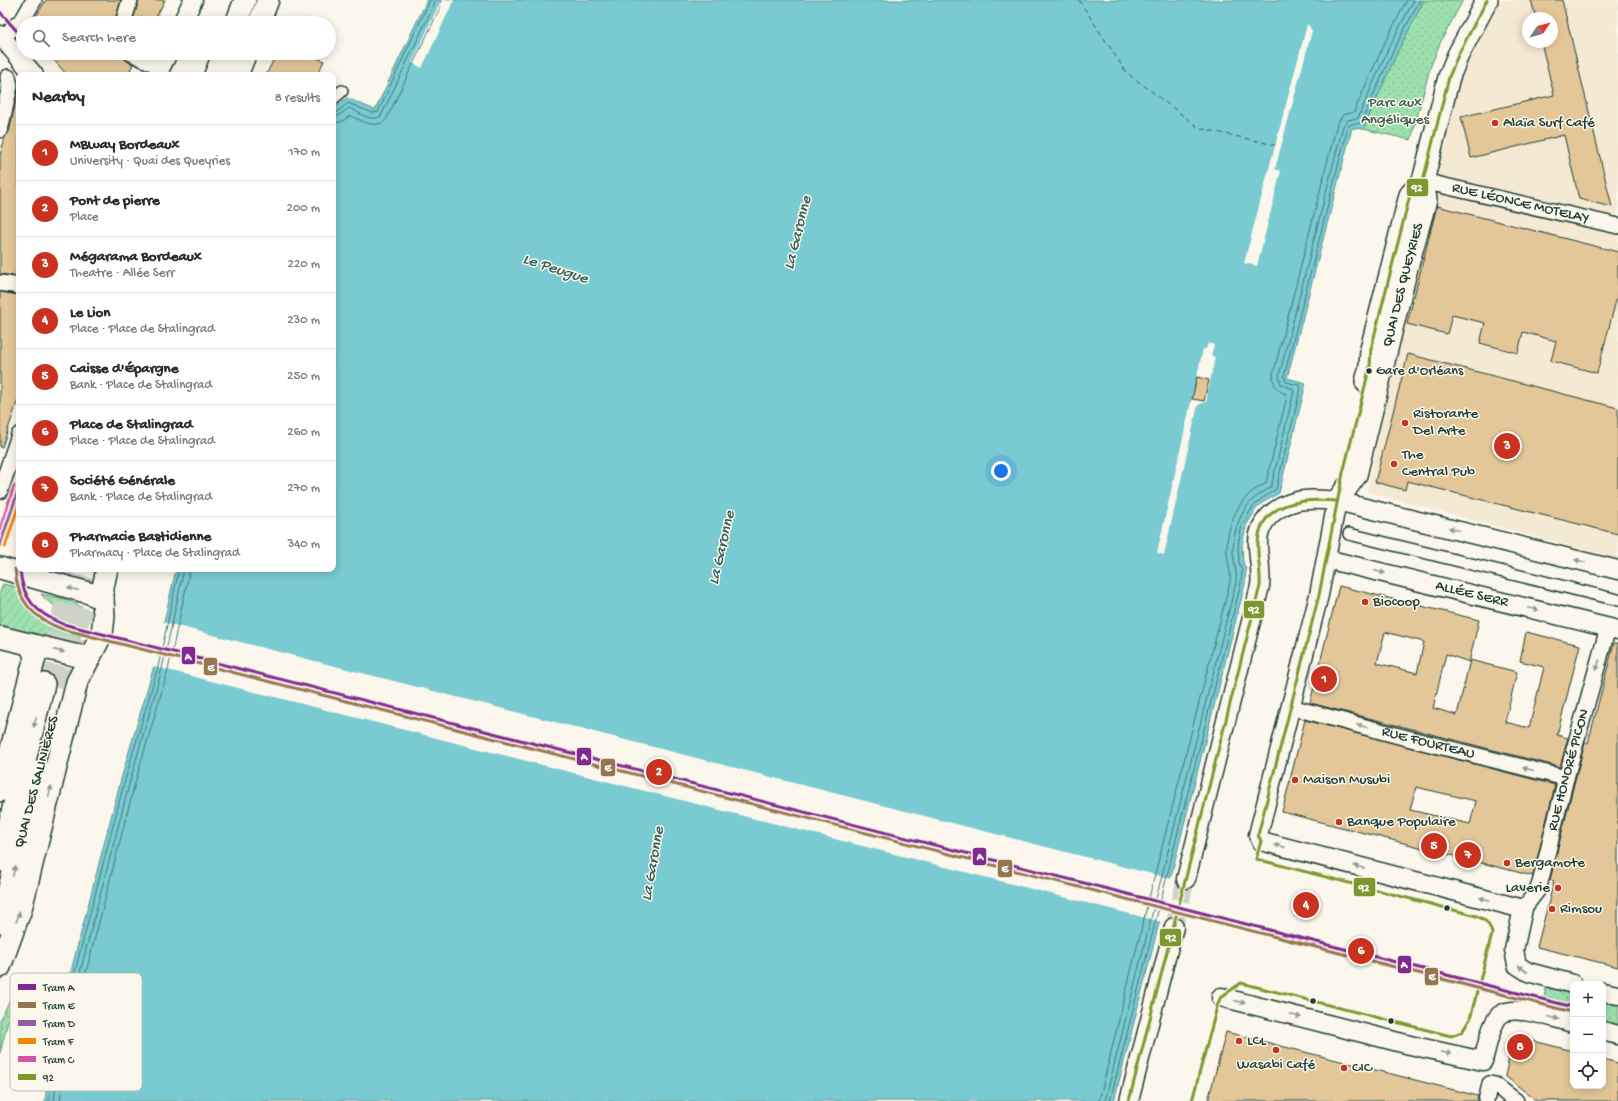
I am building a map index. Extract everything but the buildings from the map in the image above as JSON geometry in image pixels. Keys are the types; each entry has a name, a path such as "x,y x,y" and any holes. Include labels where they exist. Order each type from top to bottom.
{"main road":[{"path":"239,16 245,0"},
{"path":"261,16 268,0"},
{"name":"QUAI DES QUEYRIES","path":"1338,501 1356,475 1426,200 1423,181 1449,77 1458,56 1488,0"},
{"path":"216,72 221,60"},
{"path":"238,72 243,60"},
{"path":"0,568 16,570"},
{"path":"29,572 50,575 103,599"},
{"path":"0,967 21,908 77,682 102,634 104,626 103,599 107,572"},
{"path":"0,637 74,655 89,657"},
{"path":"0,791 35,657 29,644"},
{"name":"QUAI DES SALINIÈRES","path":"0,861 53,686 0,922"}],"street":[{"path":"25,16 34,0"},
{"path":"125,16 130,0"},
{"path":"185,16 193,0"},
{"path":"16,24 1,36 16,54"},
{"path":"18,72 29,69 21,60"},
{"path":"149,60 162,65"},
{"path":"0,130 10,86 4,76 16,73"},
{"path":"336,96 342,91"},
{"name":"RUE LÉONCE MOTELAY","path":"1423,181 1618,226"},
{"path":"0,283 16,286"},
{"path":"0,491 16,444"},
{"path":"1186,879 1260,586 1262,575 1258,542 1263,524 1275,511 1294,502 1317,500 1338,501 1618,570"},
{"name":"QUAI DES QUEYRIES","path":"1338,501 1319,595 1258,835 1261,841 1523,909"},
{"name":"ALLÉE SERR","path":"1349,534 1618,600"},
{"name":"ALLÉE SERR","path":"1326,559 1613,629"},
{"name":"RUE HONORÉ PICON","path":"1523,909 1537,890 1540,883 1566,778 1613,629"},
{"name":"RUE FOURTEAU","path":"1291,707 1566,778"},
{"path":"1523,909 1514,950 1517,965 1521,969 1570,983"},
{"path":"1129,1101 1174,927"},
{"path":"1606,993 1618,995"},
{"path":"1221,997 1416,1046 1483,1061"},
{"path":"1486,1101 1490,1084 1483,1061 1495,1021 1500,1015 1505,1012 1519,1010 1570,1022"},
{"path":"1606,1032 1618,1035"},
{"path":"1490,1084 1495,1085 1516,1101"}],"shaded area":[{"path":"1500,0 1618,0 1618,559 1367,492 1436,165 1456,82"}],"green space":[{"name":"Parc aux Angéliques","path":"1424,0 1463,0 1440,43 1430,68 1411,140 1363,129 1397,53"},
{"path":"3,584 17,587 27,608 43,621 63,629 85,633 76,641 67,642 0,626 0,592"},
{"path":"41,594 68,600 80,606 87,616 56,606 45,599"},
{"path":"1547,985 1570,990 1570,1015 1541,1008"},
{"path":"10,1000 10,1013 0,1053 0,1020"},
{"path":"1606,1000 1618,1002 1618,1028 1606,1025"}],"water":[{"path":"427,0 1424,0 1397,53 1363,129 1352,128 1287,378 1306,383 1279,493 1262,503 1256,509 1246,526 1242,545 1243,562 1246,570 1245,584 1114,1101 45,1101 46,1091 142,1091 142,973 70,973 121,779 154,666 175,572 336,572 336,107 347,98 375,110"}],"pier":[{"path":"441,0 454,0 422,68 412,63"},
{"path":"1308,24 1312,31 1275,169 1281,171 1257,266 1244,263 1307,25"},
{"path":"1208,343 1214,345 1211,356 1215,357 1206,402 1198,405 1164,555 1157,553 1203,349 1206,349"},
{"path":"162,622 1172,879 1162,922 152,666"}],"ferry route":[{"path":"1079,0 1126,72 1199,128 1275,145"}],"tunnel":[{"path":"44,684 73,572"},
{"path":"62,688 91,572"},
{"path":"1174,927 1186,879"}],"tram line":[{"name":"A","path":"0,12 16,30"},
{"name":"C","path":"0,529 14,486"},
{"name":"D","path":"0,545 16,497"},
{"name":"F","path":"5,547 16,513"},
{"name":"E","path":"15,569 19,590 28,607 35,614 52,625 62,629 1570,1011"},
{"name":"A","path":"20,572 24,589 32,604 45,615 63,624 1570,1006"}],"transit line":[{"name":"92","path":"1192,1101 1218,1003 1221,997 1241,983 1451,1036 1462,1032 1470,1019 1492,934 1490,927 1483,919 1473,915 1256,859 1261,841 1258,835 1319,595 1343,473 1370,366 1371,349 1410,195 1423,181 1449,77 1458,55 1487,0"},
{"name":"92","path":"1129,1101 1260,586 1258,543 1261,529 1267,518 1275,510 1286,505 1311,500 1337,501"}],"place":[{"name":"Alaïa Surf Café","path":"1495,123"},
{"name":"Gare d'Orléans","path":"1369,371"},
{"name":"Ristorante Del Arte","path":"1405,423"},
{"name":"Mégarama Bordeaux","path":"1507,446"},
{"name":"The Central Pub","path":"1394,464"},
{"name":"Biocoop","path":"1365,602"},
{"name":"MBway Bordeaux","path":"1324,679"},
{"name":"Pont de pierre","path":"659,772"},
{"name":"Maison Musubi","path":"1295,780"},
{"name":"Banque Populaire","path":"1339,822"},
{"name":"Caisse d'Épargne","path":"1434,846"},
{"name":"Société Générale","path":"1468,855"},
{"name":"Bergamote","path":"1507,863"},
{"name":"Laverie","path":"1558,888"},
{"name":"Le Lion","path":"1306,905"},
{"name":"Rimsou","path":"1552,909"},
{"name":"Place de Stalingrad","path":"1361,951"},
{"name":"LCL","path":"1239,1041"},
{"name":"Pharmacie Bastidienne","path":"1520,1047"},
{"name":"Wasabi Café","path":"1276,1050"},
{"name":"CIC","path":"1344,1068"}],"water label":[{"name":"La Garonne","path":"799,233"},
{"name":"Le Peugue","path":"555,270"},
{"name":"La Garonne","path":"723,548"},
{"name":"La Garonne","path":"654,864"}]}
